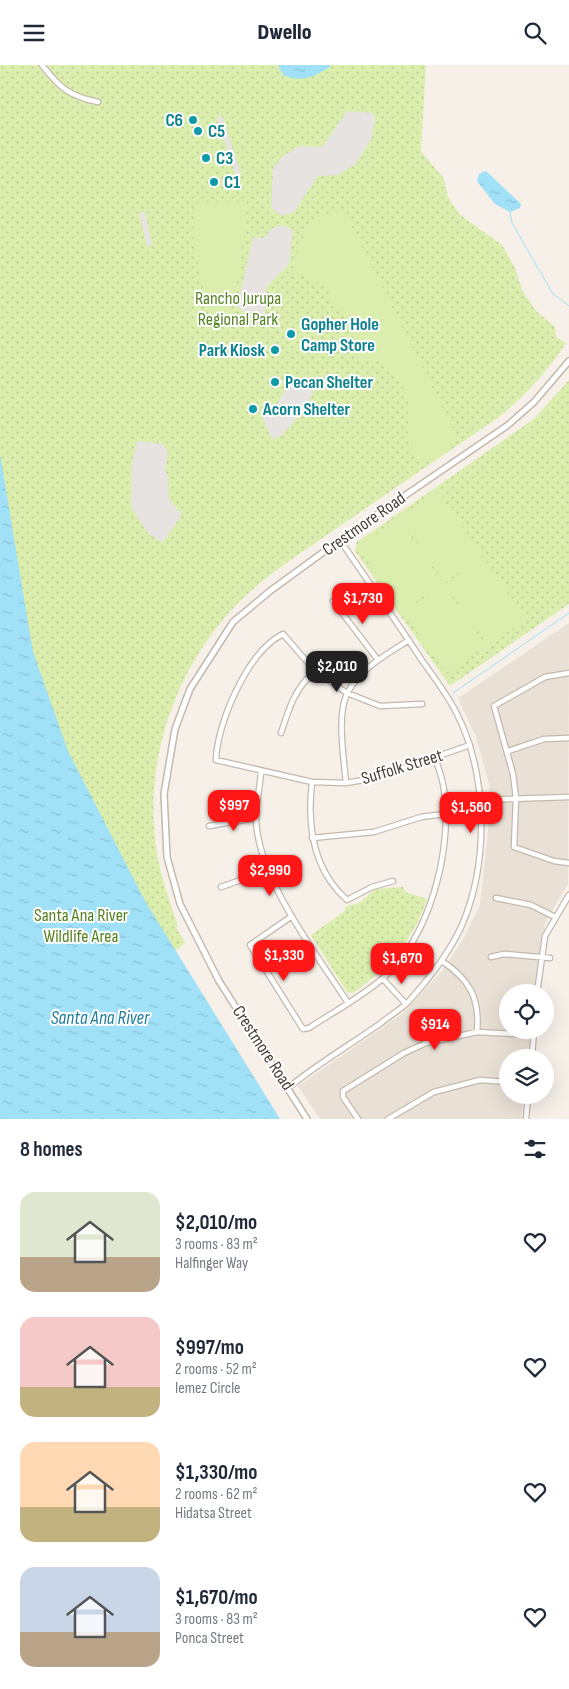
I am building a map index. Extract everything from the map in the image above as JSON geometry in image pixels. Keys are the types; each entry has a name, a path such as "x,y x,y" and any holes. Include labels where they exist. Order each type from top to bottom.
{"street":[{"path":"42,65 57,84 78,98 98,102"},
{"name":"Crestmore Road","path":"307,1119 219,981 180,904 167,857 164,794 175,729 190,689 233,622 270,591 340,540 508,425 534,403 569,361"},
{"path":"288,1087 406,1004 442,961 462,925 474,884 480,844 481,800 470,745 456,712 340,540"},
{"path":"333,601 378,660"},
{"name":"Suffolk Street","path":"315,671 283,634 265,648 241,681 225,715 216,760 312,783 346,783 375,778 470,745"},
{"path":"346,783 342,722 347,693 360,675 378,660 409,640"},
{"path":"281,733 292,699 302,682 315,671 347,693 380,706 422,704"},
{"path":"569,673 545,677 494,706 508,751 516,798 514,847 554,861 569,863"},
{"path":"508,751 544,739 569,738"},
{"path":"292,916 250,945 303,1029 348,1003 383,979 411,945 430,908 442,857 446,814 444,789 435,757"},
{"path":"262,772 256,818 267,871 292,916 348,1003"},
{"path":"312,783 309,811 312,838 330,878 347,900 372,887 393,881"},
{"path":"481,800 569,797"},
{"path":"312,838 374,832 421,817 446,814"},
{"path":"209,826 256,818"},
{"path":"220,887 267,871"},
{"path":"539,984 545,935 555,917 566,904 569,895"},
{"path":"496,898 531,905 555,917"},
{"path":"491,957 504,954 550,958"},
{"path":"442,961 470,986 478,1017 477,1032"},
{"path":"383,979 406,1004"},
{"path":"418,1020 426,1043"},
{"path":"358,1119 343,1097 343,1091 404,1053 426,1043 477,1032 499,1032"},
{"path":"388,1119 434,1091 480,1080 499,1081"},
{"path":"526,1119 527,1104"}],"shaded area":[{"path":"347,111 373,113 375,119 371,139 356,164 337,175 318,176 294,212 282,216 271,208 273,168 283,156 299,146 322,147"},
{"path":"222,116 241,174 236,176 217,118"},
{"path":"145,212 152,245 147,247 139,213"},
{"path":"282,225 293,230 289,264 266,287 264,325 237,307 253,237 264,238 271,229"},
{"path":"290,381 315,387 309,401 294,422 281,436 272,439 262,417 275,408"},
{"path":"137,441 162,444 168,451 165,473 168,474 169,500 181,513 180,518 162,543 148,533 131,507 132,462"},
{"path":"569,623 568,884 545,923 538,984 499,984 499,1039 531,1039 530,1049 499,1049 499,1104 523,1104 521,1119 320,1119 298,1086 402,1014 442,971 464,938 480,905 490,812 489,784 476,737 458,698"}],"green space":[{"name":"Rancho Jurupa Regional Park","path":"0,65 426,65 421,151 444,179 448,197 459,214 502,245 515,268 523,292 537,312 555,327 556,337 566,343 536,383 499,417 273,573 249,592 216,629 197,657 181,687 168,719 159,751 154,785 157,853 166,890 178,926 176,927 185,943 16,1085 0,1070"},
{"path":"247,202 239,277 231,300 230,315 209,315 193,239 194,203"},
{"path":"344,211 458,439 429,462 421,461 408,441 408,396 398,377 379,360 369,362 355,357 354,351 358,340 354,326 339,312 325,286 293,271 301,240 318,216"},
{"path":"569,380 569,604 450,686 355,551 357,542 534,419"},
{"path":"438,491 482,556 444,582 400,517"},
{"path":"398,518 443,583 402,611 360,550 363,543"},
{"path":"483,557 526,619 488,645 445,584"},
{"path":"444,585 486,646 446,673 403,612"},
{"path":"403,887 405,892 427,899 415,927 398,952 377,974 353,993 347,992 311,935 345,911 345,907 359,903 376,889"}],"water":[{"path":"278,65 330,65 330,67 313,76 296,79 283,75"},
{"path":"486,171 521,204 520,208 510,212 495,204 477,181 479,174"},
{"name":"Santa Ana River","path":"0,454 33,652 68,751 145,901 280,1119 0,1119"}],"waterway":[{"path":"510,212 512,223 553,294 569,306"},
{"path":"453,693 569,613"}],"place":[{"name":"C6","path":"193,120"},
{"name":"C5","path":"198,131"},
{"name":"C3","path":"206,158"},
{"name":"C1","path":"214,182"},
{"name":"Gopher Hole Camp Store","path":"291,334"},
{"name":"Park Kiosk","path":"275,350"},
{"name":"Pecan Shelter","path":"275,382"},
{"name":"Acorn Shelter","path":"253,409"}],"park label":[{"name":"Santa Ana River Wildlife Area","path":"81,926"}]}
